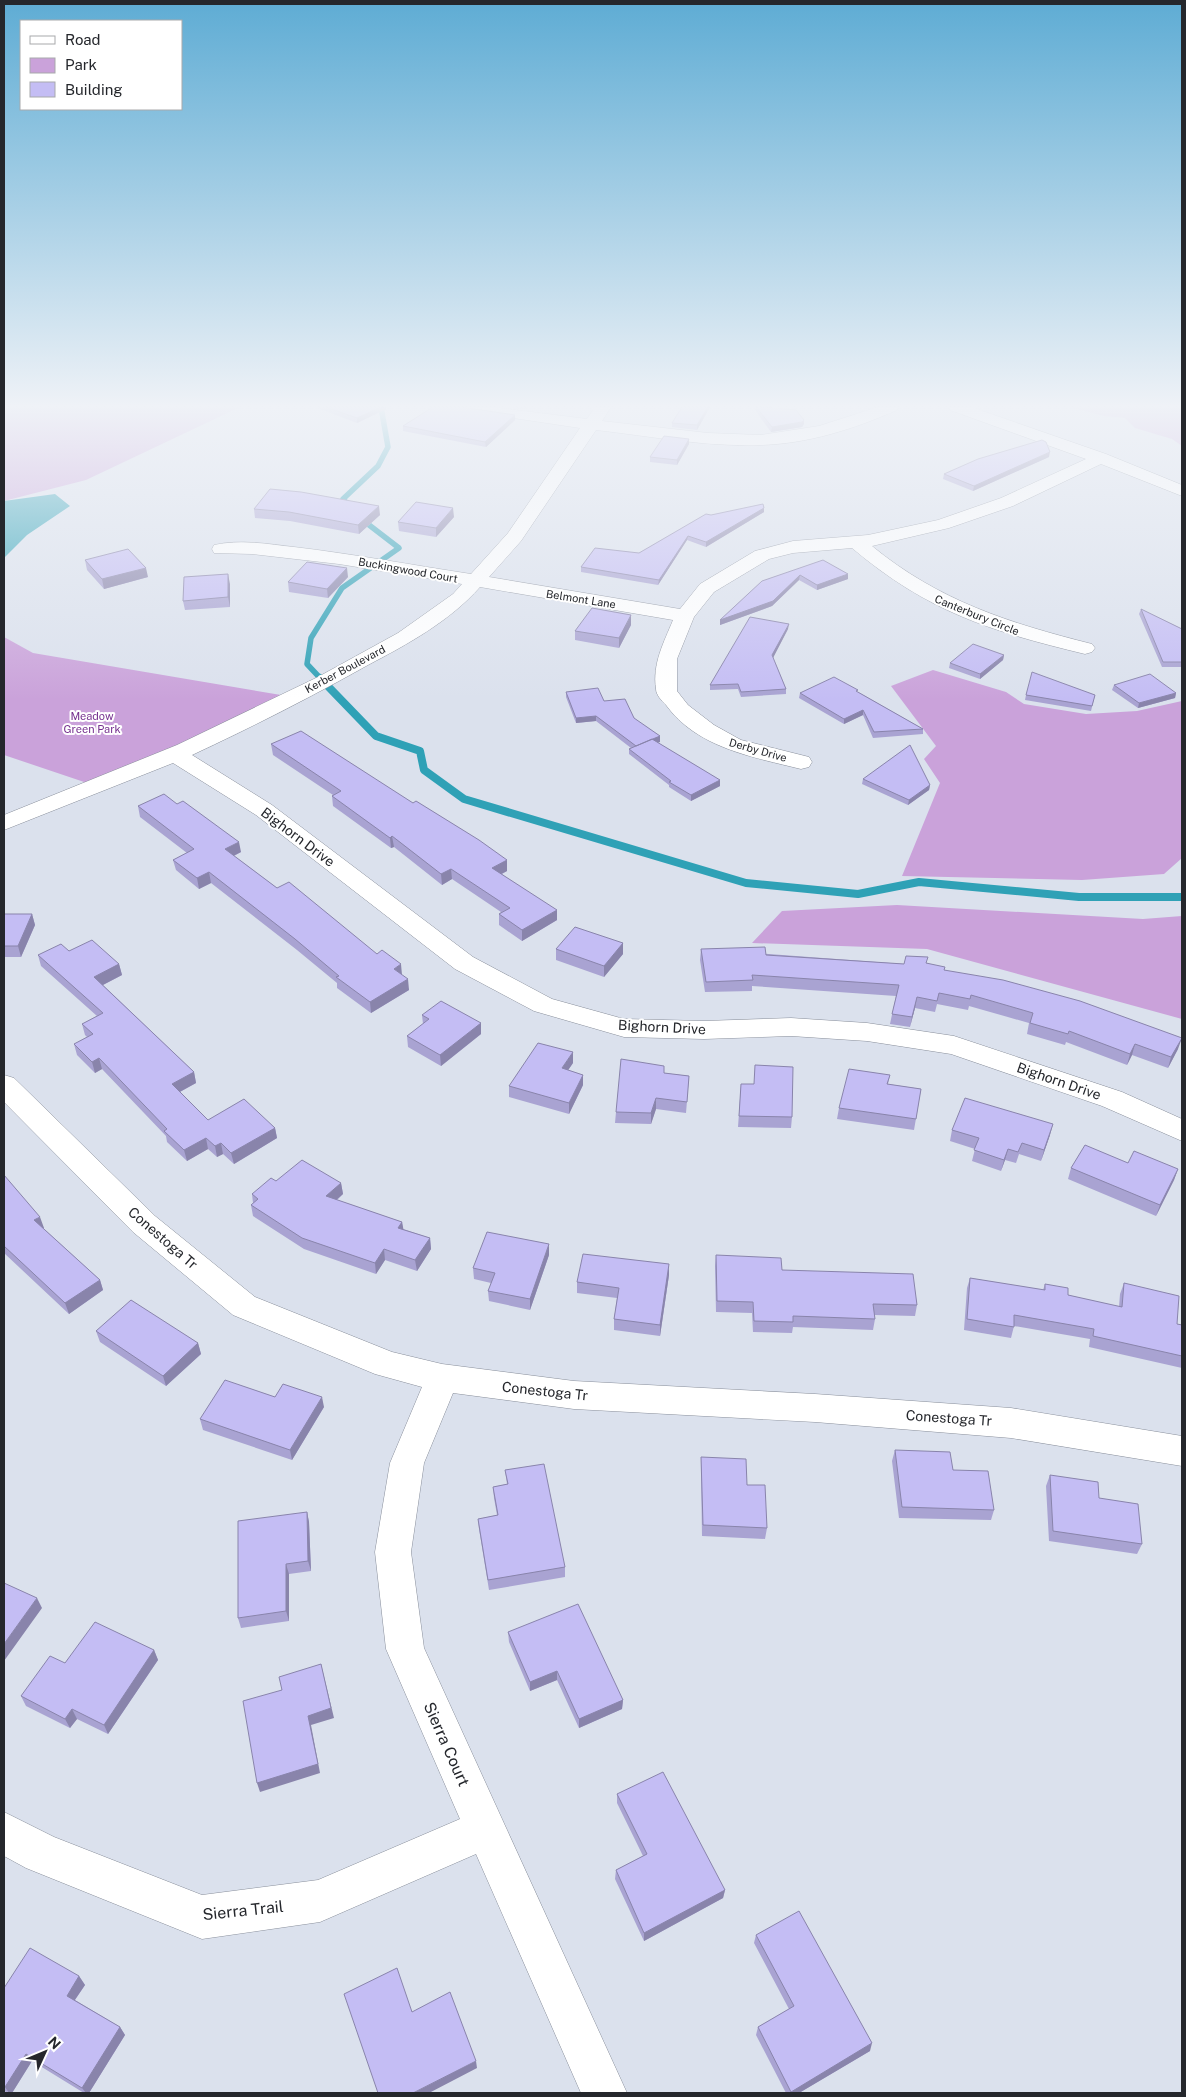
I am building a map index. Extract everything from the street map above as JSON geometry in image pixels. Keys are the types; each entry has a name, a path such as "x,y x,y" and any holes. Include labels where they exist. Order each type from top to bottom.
{"street":[{"name":"Kerber Boulevard","path":"4,824 175,754 325,681 405,637 460,598 476,582 515,537 537,505"},
{"name":"Derby Drive","path":"801,762 733,745 706,730 680,710 666,691 667,659 685,616 707,588 762,555 793,547 856,542 943,524 998,505"},
{"name":"Canterbury Circle","path":"856,542 880,564 914,588 948,606 1023,634 1085,648"},
{"name":"Buckingwood Court","path":"221,549 252,548 339,558 476,582"},
{"name":"Belmont Lane","path":"476,582 685,616"},
{"name":"Bighorn Drive","path":"175,754 264,810 464,963 543,1005 624,1028 704,1030 791,1027 867,1032 954,1045 1112,1098 1182,1131"},
{"name":"Conestoga Tr","path":"4,1086 144,1224 244,1306 387,1364 442,1378 574,1395 814,1408 1011,1423 1182,1451"},
{"name":"Sierra Court","path":"442,1378 407,1463 393,1552 405,1649 484,1830 604,2093"},
{"name":"Sierra Trail","path":"4,1833 41,1853 202,1917 320,1901 399,1865 484,1830"}],"green space":[{"name":"Meadow Green Park","path":"4,637 33,653 293,697 96,786 4,755"},
{"path":"933,670 1006,692 1024,704 1086,714 1137,711 1182,701 1182,858 1164,874 1082,880 902,876 940,783 924,759 936,746 891,686"},
{"path":"897,905 1143,919 1182,916 1182,1019 927,949 752,943 782,911"}],"water":[{"path":"4,505 70,506 27,535 4,558"}],"building":[{"path":"257,505 379,506 358,525 289,512 254,509"},
{"path":"413,505 434,505 453,508 436,528 398,522"},
{"path":"759,505 763,505 764,508 706,542 688,536 659,580 581,567 595,548 639,553 706,514 711,515"},
{"path":"128,549 146,568 102,579 85,560"},
{"path":"823,560 848,574 817,585 800,575 773,601 720,620 762,581"},
{"path":"307,562 347,568 327,589 288,582"},
{"path":"228,574 228,597 183,601 184,577"},
{"path":"592,608 631,615 619,638 575,631"},
{"path":"1141,609 1182,629 1182,662 1163,662"},
{"path":"750,617 789,624 772,655 786,689 741,692 738,684 710,685"},
{"path":"973,644 1004,655 980,674 950,663"},
{"path":"1032,672 1095,695 1092,706 1026,695"},
{"path":"1150,674 1176,693 1139,703 1114,685"},
{"path":"834,677 923,729 874,732 863,710 844,719 800,693"},
{"path":"598,688 604,701 625,699 634,718 660,736 636,746 596,716 576,718 566,692"},
{"path":"301,731 413,803 416,801 479,840 507,860 492,868 557,910 522,930 499,914 510,908 451,869 441,874 392,836 390,838 332,796 341,791 271,744"},
{"path":"652,739 720,780 691,795 669,782 671,781 629,749"},
{"path":"910,745 930,785 909,800 863,779"},
{"path":"164,794 177,804 183,801 239,842 225,849 277,888 289,882 377,954 382,950 401,964 394,969 408,979 370,1002 336,977 339,976 209,872 197,878 173,860 194,849 138,806"},
{"path":"4,914 32,914 18,946 4,946"},
{"path":"575,927 623,943 604,966 556,949"},
{"path":"92,940 119,964 94,977 194,1072 172,1084 208,1120 244,1099 275,1128 231,1153 221,1143 215,1146 206,1138 184,1150 164,1131 167,1129 99,1058 92,1062 74,1044 93,1034 82,1024 103,1013 38,955 61,944 69,951"},
{"path":"765,947 766,955 904,964 906,956 928,957 926,963 945,967 944,970 1003,980 1080,1001 1182,1038 1171,1057 1135,1044 1130,1054 1069,1031 1068,1034 1030,1023 1033,1013 971,995 970,999 939,993 937,1001 917,997 912,1017 892,1014 899,985 752,975 753,980 706,982 701,949"},
{"path":"441,1001 481,1023 440,1055 407,1036 429,1019 422,1015"},
{"path":"538,1043 573,1052 562,1068 583,1075 569,1103 509,1086"},
{"path":"621,1059 664,1066 664,1073 689,1076 687,1102 656,1098 651,1113 616,1112"},
{"path":"755,1065 793,1067 792,1117 739,1116 741,1084 754,1084"},
{"path":"849,1069 890,1075 887,1084 921,1089 916,1119 839,1108"},
{"path":"965,1098 1053,1124 1044,1150 1022,1143 1018,1152 1008,1149 1004,1160 974,1150 979,1138 952,1130"},
{"path":"1085,1145 1128,1163 1134,1151 1178,1169 1160,1205 1071,1168"},
{"path":"302,1160 341,1183 326,1196 402,1222 398,1228 430,1238 415,1260 384,1249 375,1263 302,1238 251,1205 258,1199 252,1194 271,1178 276,1181"},
{"path":"4,1175 40,1217 34,1220 100,1280 65,1303 4,1246"},
{"path":"487,1232 549,1244 530,1299 488,1291 495,1273 473,1268"},
{"path":"583,1254 669,1264 660,1325 614,1319 619,1288 577,1282"},
{"path":"716,1255 781,1258 782,1270 913,1274 917,1305 873,1304 875,1319 793,1316 793,1322 754,1321 753,1302 717,1301"},
{"path":"970,1278 1045,1290 1045,1284 1068,1288 1068,1295 1122,1307 1124,1283 1179,1296 1177,1324 1182,1325 1182,1356 1093,1336 1094,1329 1014,1315 1014,1327 967,1319"},
{"path":"131,1300 198,1343 163,1376 96,1331"},
{"path":"225,1380 275,1397 283,1384 322,1397 290,1450 200,1419"},
{"path":"895,1450 950,1452 953,1470 988,1471 994,1510 902,1507"},
{"path":"701,1457 746,1459 747,1485 765,1485 767,1528 703,1525"},
{"path":"544,1464 565,1567 488,1580 478,1519 498,1515 493,1487 508,1484 505,1470"},
{"path":"1050,1475 1098,1482 1099,1498 1138,1504 1142,1544 1053,1531"},
{"path":"307,1512 308,1561 286,1564 286,1611 238,1618 238,1521"},
{"path":"4,1583 37,1598 4,1644"},
{"path":"578,1604 623,1700 579,1719 557,1671 530,1682 508,1632"},
{"path":"95,1622 154,1650 104,1725 72,1709 65,1719 21,1696 50,1656 65,1663"},
{"path":"321,1664 331,1708 308,1716 318,1764 257,1783 243,1701 282,1690 279,1677"},
{"path":"663,1772 725,1890 644,1933 616,1870 647,1854 617,1794"},
{"path":"799,1911 872,2043 791,2092 758,2027 794,2006 756,1935"},
{"path":"30,1948 79,1976 67,1996 120,2027 82,2088 26,2054 4,2087 4,1988"},
{"path":"397,1968 412,2012 450,1992 476,2061 413,2093 378,2093 344,1994"}],"waterway":[{"path":"348,505 351,508"},
{"path":"321,679 307,664 311,638 342,588 399,548 360,518"},
{"path":"320,678 376,736 420,751 424,770 464,799 746,883 858,894 919,882 1079,897 1182,897"}]}
